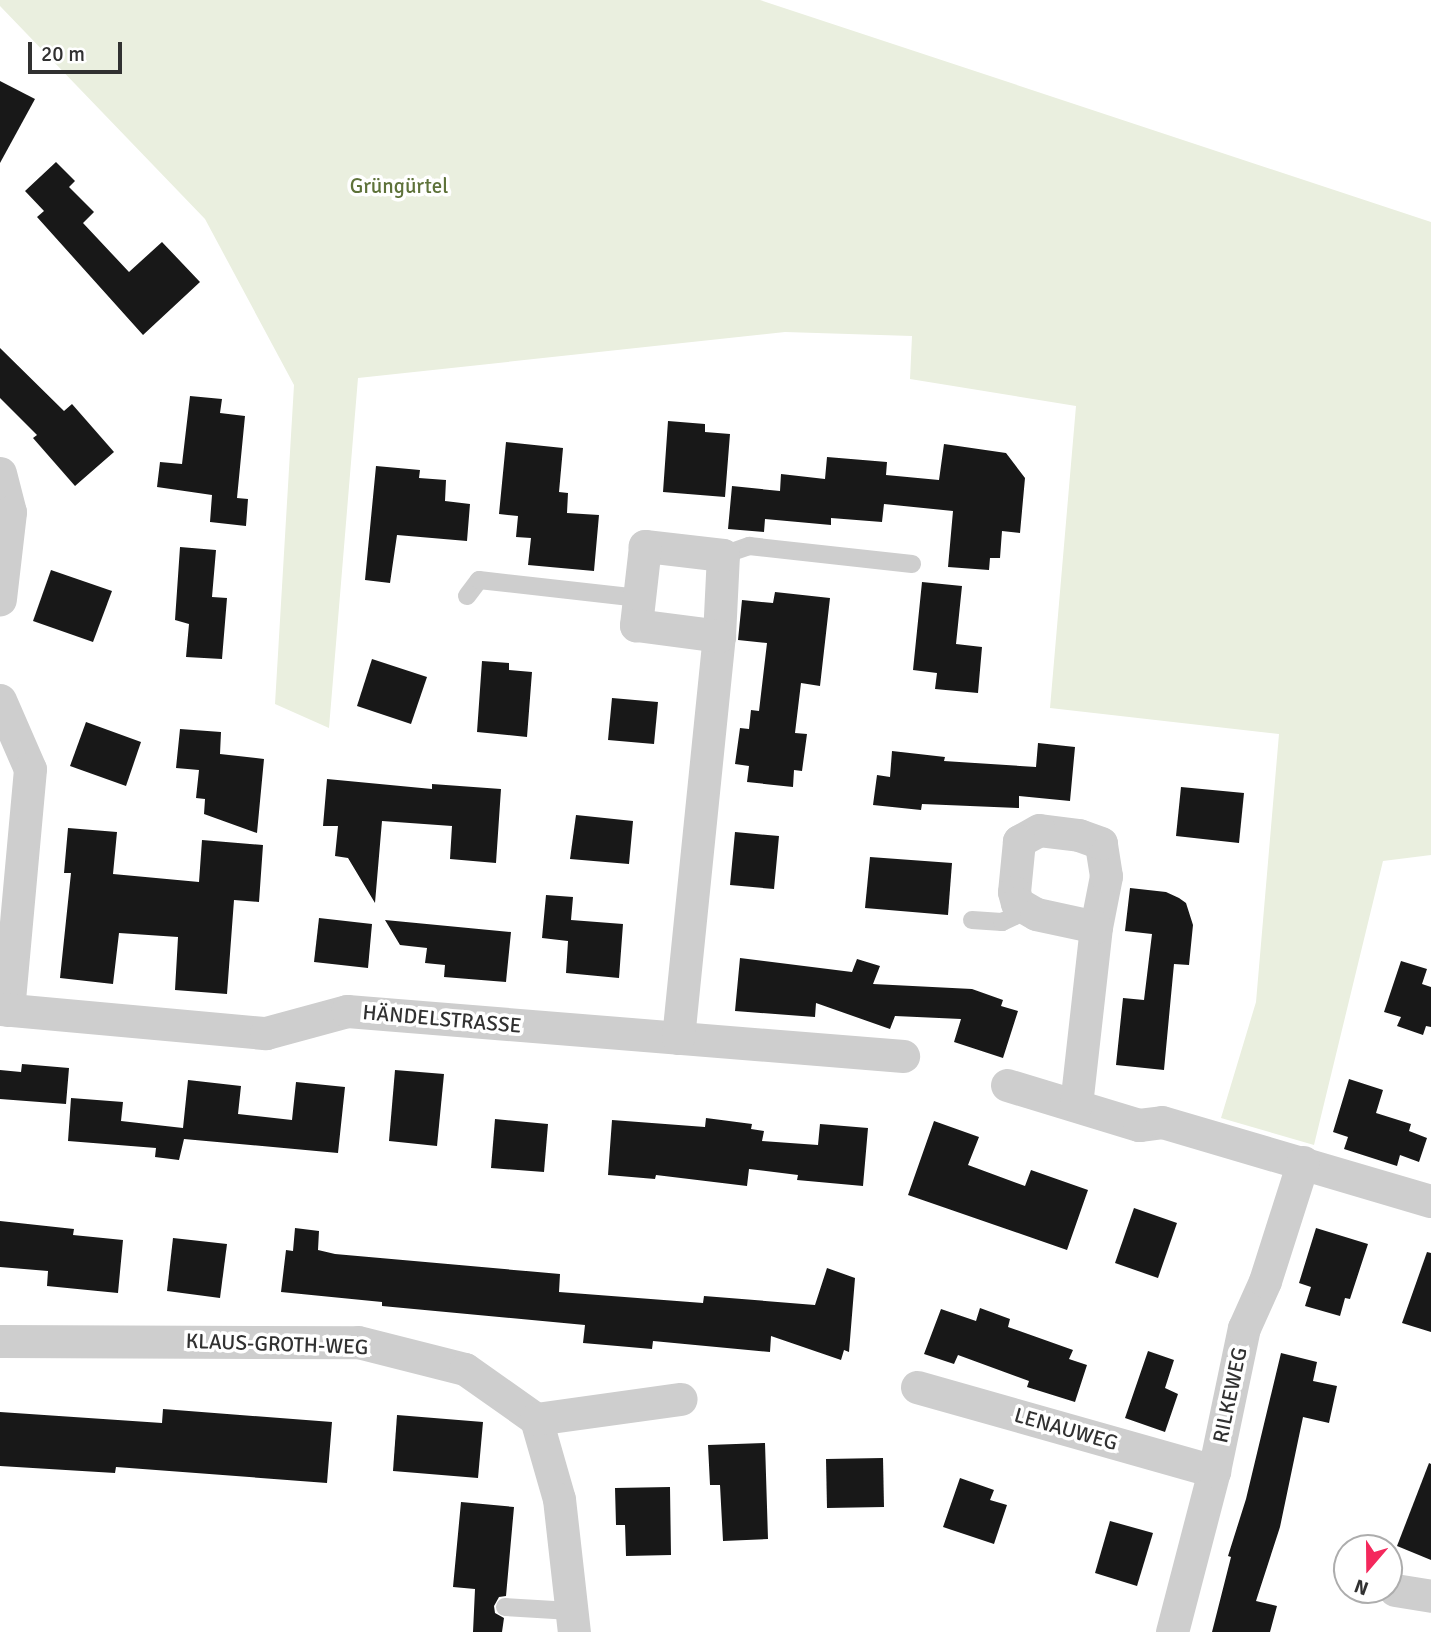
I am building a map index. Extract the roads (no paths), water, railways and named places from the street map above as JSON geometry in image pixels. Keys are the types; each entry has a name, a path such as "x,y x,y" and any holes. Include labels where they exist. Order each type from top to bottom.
{"street":[{"path":"0,473 10,512 0,599"},
{"path":"678,1038 719,636 723,555 645,546 636,625 719,636"},
{"path":"0,700 30,768 4,1010"},
{"path":"1076,1105 1096,927 1106,876 1101,843 1079,835 1039,830 1019,841 1014,892 1017,903 1035,914 1096,927"},
{"name":"HÄNDELSTRASSE","path":"4,1010 266,1033 347,1011 903,1056"},
{"path":"1007,1085 1139,1125 1162,1122 1430,1197"},
{"name":"RILKEWEG","path":"1172,1632 1214,1471 1244,1328 1265,1281 1303,1162"},
{"name":"KLAUS-GROTH-WEG","path":"0,1341 359,1342 465,1369 536,1419"},
{"name":"LENAUWEG","path":"917,1387 1214,1471"},
{"path":"573,1621 559,1499 536,1419 681,1399"},
{"path":"1403,1591 1431,1596"}],"lane":[{"path":"723,555 749,546 912,564"},
{"path":"467,596 479,580 639,598"},
{"path":"972,920 1002,922 1015,916 1024,907"},
{"path":"505,1607 573,1621"}],"park label":[{"name":"Grüngürtel","path":"399,186"}]}
